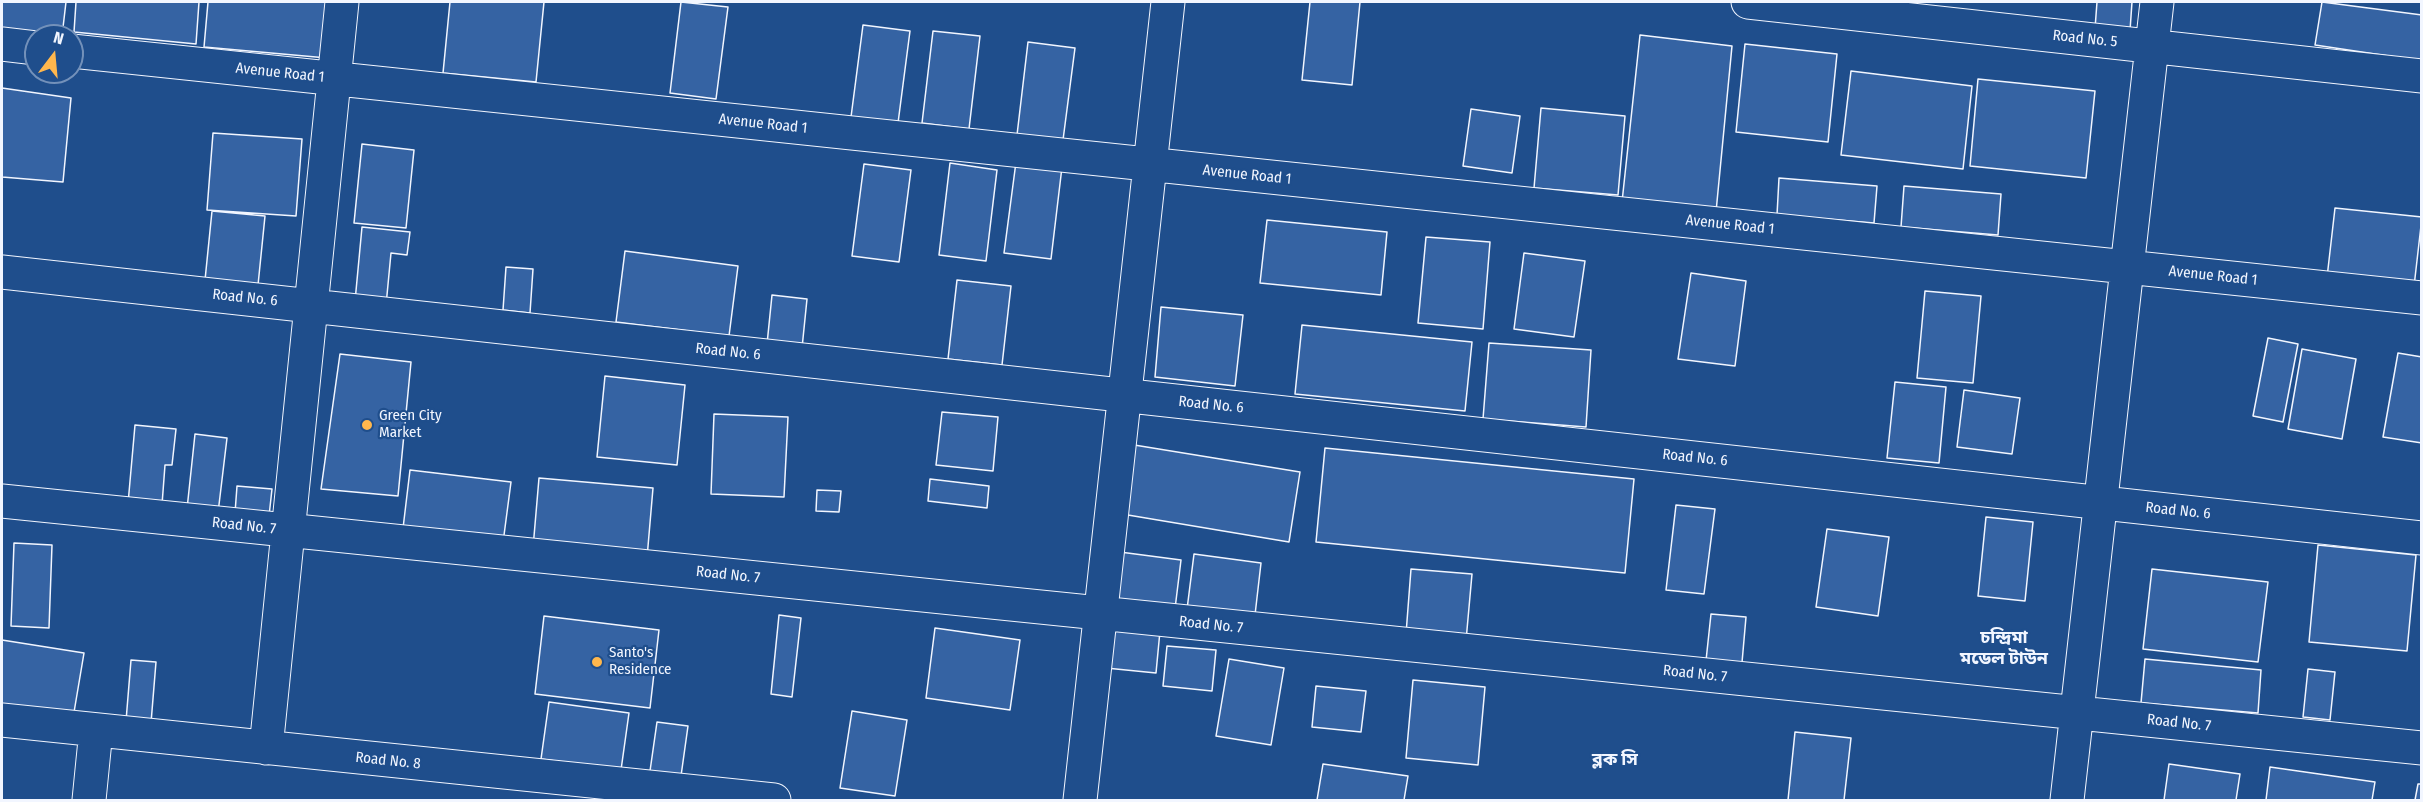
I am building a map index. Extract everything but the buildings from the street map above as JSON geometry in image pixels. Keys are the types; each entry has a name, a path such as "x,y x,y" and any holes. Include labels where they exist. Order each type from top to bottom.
{"street":[{"path":"266,748 342,2"},
{"path":"1080,801 1168,2"},
{"name":"Road No. 5","path":"1748,2 2421,76"},
{"path":"2067,801 2157,2"},
{"path":"2,44 24,47"},
{"name":"Avenue Road 1","path":"84,52 2421,298"},
{"name":"Road No. 6","path":"2,272 2421,538"},
{"name":"Road No. 7","path":"2,501 2421,747"},
{"name":"Road No. 8","path":"2,720 774,801"},
{"path":"89,801 96,730"}],"place":[{"name":"Green City Market","path":"367,425"},
{"name":"Santo's Residence","path":"597,662"}],"district":[{"name":"চন্দ্রিমা মডেল টাউন","path":"2004,648"},
{"name":"ব্লক সি","path":"1615,760"}]}
